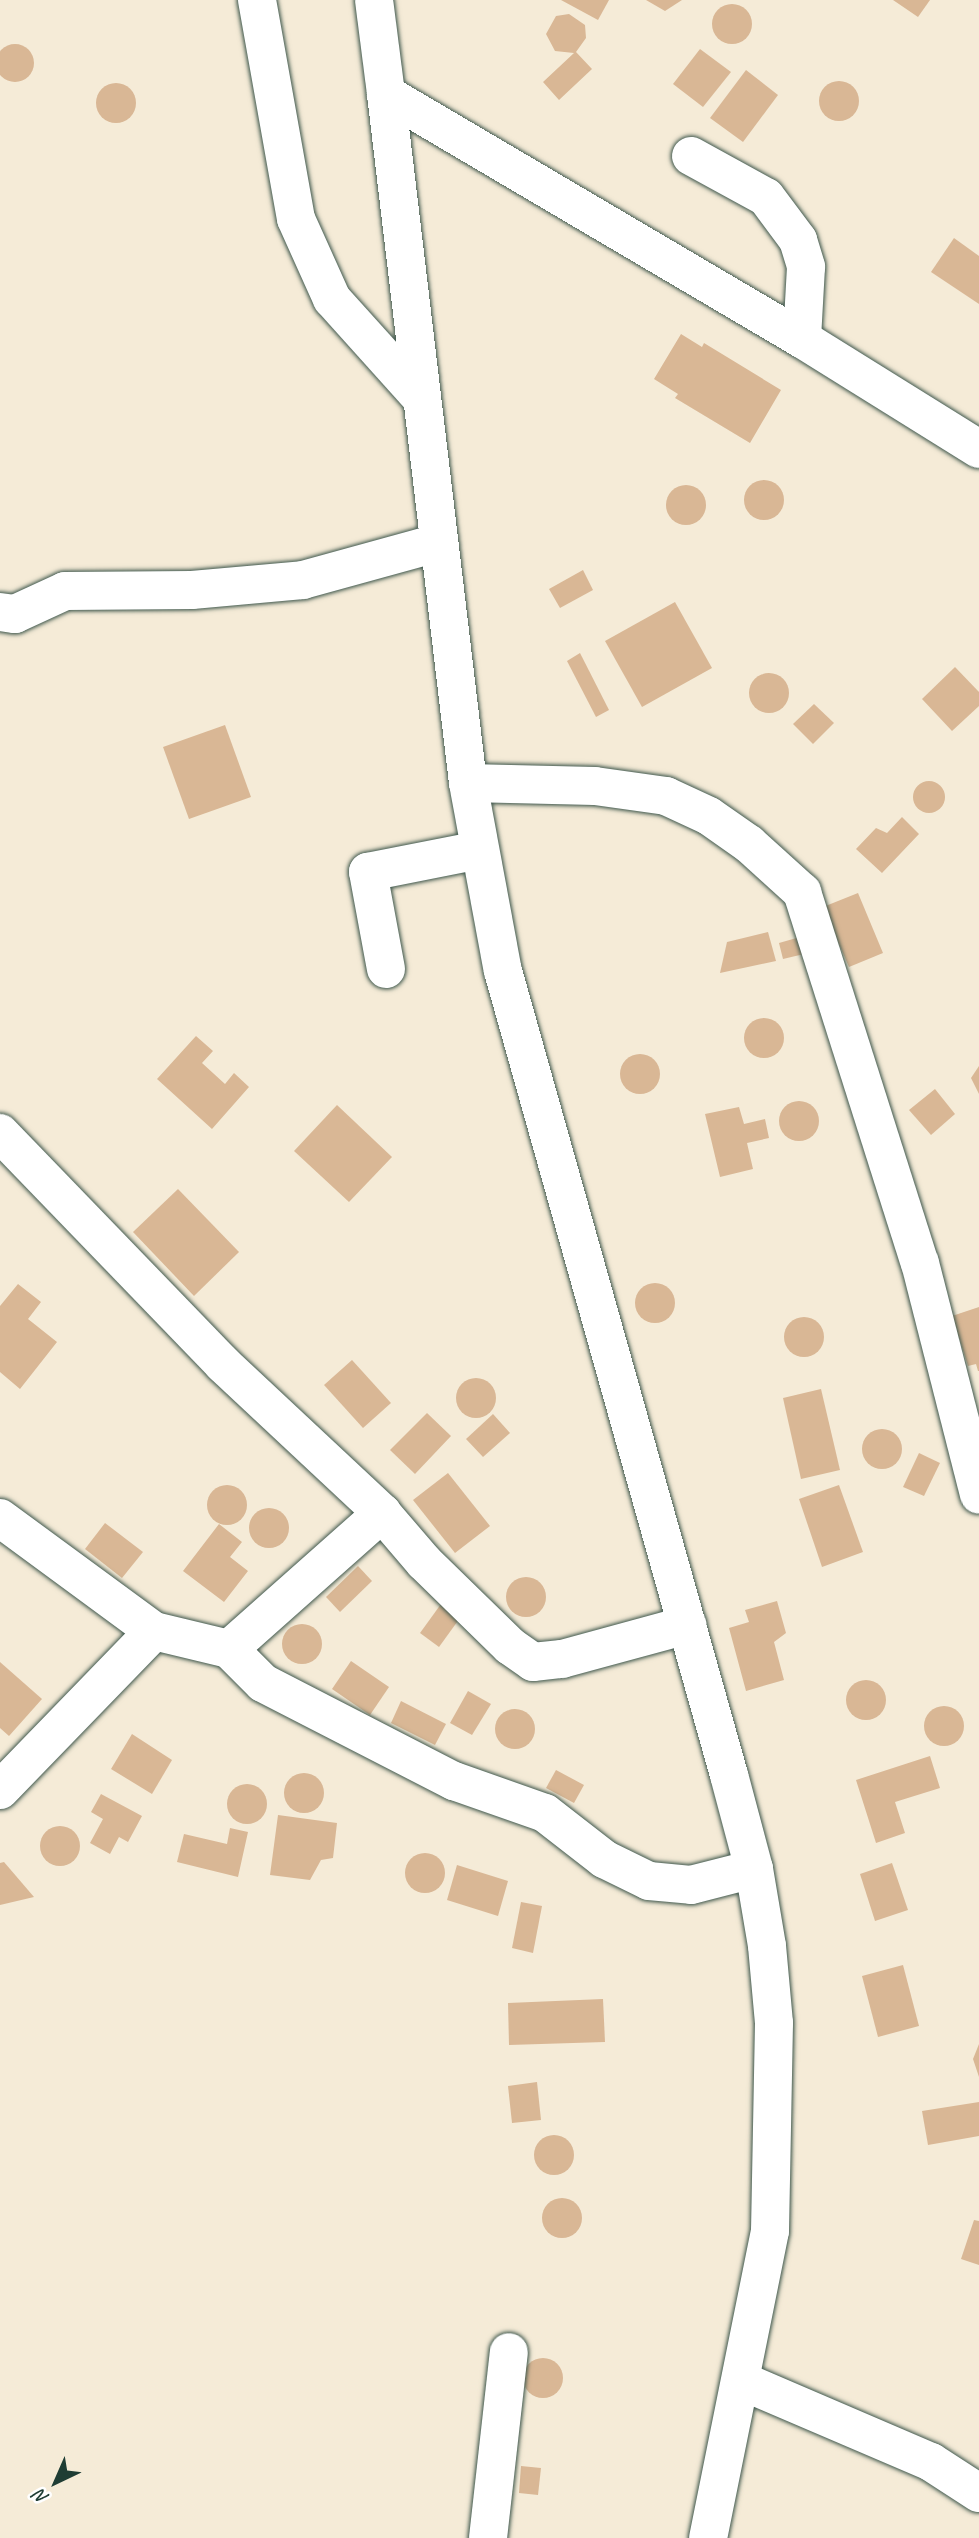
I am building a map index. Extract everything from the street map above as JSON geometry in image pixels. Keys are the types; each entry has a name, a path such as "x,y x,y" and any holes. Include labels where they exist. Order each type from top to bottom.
{"street":[{"path":"257,0 296,219 332,299 421,398"},
{"path":"374,0 437,542 479,850 533,1083 754,1870 774,2023 774,2134 770,2231 742,2381 708,2538"},
{"path":"386,94 802,339 979,449"},
{"path":"691,156 766,197 798,240 806,267 802,339"},
{"path":"0,612 15,614 65,591 192,590 303,580 437,542"},
{"path":"468,783 594,786 666,796 709,816 739,837 802,892 920,1262 979,1495"},
{"path":"386,969 368,872 479,850"},
{"path":"0,1133 223,1364 382,1513 424,1562 533,1662 562,1659 687,1625"},
{"path":"229,1649 382,1513"},
{"path":"0,1518 154,1631 229,1649 263,1683 454,1781 545,1813 604,1859 649,1881 691,1885 754,1870"},
{"path":"0,1790 154,1631"},
{"path":"488,2538 509,2352"},
{"path":"742,2381 931,2462 979,2493"}],"building":[{"path":"561,0 609,0 598,20"},
{"path":"646,0 682,0 665,11"},
{"path":"893,0 930,0 918,17"},
{"path":"732,4 740,5 746,10 751,16 751,32 746,38 740,43 732,44 724,43 718,38 713,32 712,24 713,16 718,10 724,5"},
{"path":"569,14 585,25 586,38 576,52 592,69 559,100 543,82 574,53 555,51 546,34 556,16"},
{"path":"15,44 28,50 34,63 28,76 15,82 2,76 -4,63 2,50"},
{"path":"700,49 731,72 703,107 673,84"},
{"path":"746,70 778,95 743,142 710,118"},
{"path":"839,81 847,82 853,87 858,93 858,109 853,115 847,120 839,121 831,120 825,115 820,109 819,101 820,93 825,87 831,82"},
{"path":"116,83 124,84 130,89 135,95 135,111 130,117 124,122 116,123 108,122 102,117 97,111 96,103 97,95 102,89 108,84"},
{"path":"954,238 979,256 979,304 931,272"},
{"path":"681,334 702,347 704,343 781,390 750,443 675,398 678,394 654,379"},
{"path":"764,480 772,481 778,486 783,492 783,508 778,514 772,519 764,520 756,519 750,514 745,508 744,500 745,492 750,486 756,481"},
{"path":"686,485 694,486 700,491 705,497 705,513 700,519 694,524 686,525 678,524 672,519 667,513 666,505 667,497 672,491 678,486"},
{"path":"583,570 593,590 560,608 549,589"},
{"path":"675,602 712,668 642,707 605,641"},
{"path":"580,653 609,710 596,717 567,661"},
{"path":"955,667 979,692 979,706 952,731 922,699"},
{"path":"769,673 777,674 783,679 788,685 788,701 783,707 777,712 769,713 761,712 755,707 750,701 749,693 750,685 755,679 761,674"},
{"path":"814,704 834,723 813,744 793,724"},
{"path":"225,725 251,797 189,819 163,747"},
{"path":"929,781 941,785 945,797 941,809 929,813 917,809 913,797 917,785"},
{"path":"902,817 919,834 882,873 856,849 876,828 887,833"},
{"path":"858,893 883,953 849,967 823,907"},
{"path":"768,932 776,961 720,973 727,942"},
{"path":"800,937 804,954 783,959 779,943"},
{"path":"764,1018 772,1019 778,1024 783,1030 783,1046 778,1052 772,1057 764,1058 756,1057 750,1052 745,1046 744,1038 745,1030 750,1024 756,1019"},
{"path":"196,1036 213,1051 202,1063 225,1084 234,1073 249,1087 212,1129 157,1079"},
{"path":"640,1054 648,1055 654,1060 659,1066 659,1082 654,1088 648,1093 640,1094 632,1093 626,1088 621,1082 620,1074 621,1066 626,1060 632,1055"},
{"path":"979,1066 979,1094 971,1078"},
{"path":"935,1089 955,1114 931,1135 909,1110"},
{"path":"799,1101 807,1102 813,1107 818,1113 818,1129 813,1135 807,1140 799,1141 791,1140 785,1135 780,1129 779,1121 780,1113 785,1107 791,1102"},
{"path":"337,1105 392,1157 349,1202 294,1151"},
{"path":"739,1107 744,1124 765,1119 769,1138 747,1143 753,1169 720,1177 705,1114"},
{"path":"178,1189 239,1252 194,1296 133,1232"},
{"path":"655,1283 663,1284 669,1289 674,1295 674,1311 669,1317 663,1322 655,1323 647,1322 641,1317 636,1311 635,1303 636,1295 641,1289 647,1284"},
{"path":"18,1284 41,1302 28,1319 57,1342 20,1389 0,1372 0,1306"},
{"path":"979,1307 978,1371 976,1364 968,1366 952,1316"},
{"path":"804,1317 812,1318 818,1323 823,1329 823,1345 818,1351 812,1356 804,1357 796,1356 790,1351 785,1345 784,1337 785,1329 790,1323 796,1318"},
{"path":"352,1360 391,1403 363,1428 324,1385"},
{"path":"476,1378 484,1379 490,1384 495,1390 495,1406 490,1412 484,1417 476,1418 468,1417 462,1412 457,1406 456,1398 457,1390 462,1384 468,1379"},
{"path":"821,1389 840,1470 801,1479 783,1398"},
{"path":"427,1413 451,1436 415,1474 390,1450"},
{"path":"493,1414 510,1433 483,1457 466,1439"},
{"path":"882,1429 890,1430 896,1435 901,1441 901,1457 896,1463 890,1468 882,1469 874,1468 868,1463 863,1457 862,1449 863,1441 868,1435 874,1430"},
{"path":"919,1453 940,1463 924,1496 903,1487"},
{"path":"448,1473 490,1526 455,1553 413,1500"},
{"path":"227,1485 235,1486 241,1491 246,1497 246,1513 241,1519 235,1524 227,1525 219,1524 213,1519 208,1513 207,1505 208,1497 213,1491 219,1486"},
{"path":"839,1485 863,1552 822,1567 799,1499"},
{"path":"269,1508 277,1509 283,1514 288,1520 288,1536 283,1542 277,1547 269,1548 261,1547 255,1542 250,1536 249,1528 250,1520 255,1514 261,1509"},
{"path":"105,1523 143,1552 122,1578 85,1549"},
{"path":"219,1524 242,1542 230,1557 248,1571 224,1602 183,1571"},
{"path":"358,1566 372,1581 340,1612 326,1597"},
{"path":"526,1577 534,1578 540,1583 545,1589 545,1605 540,1611 534,1616 526,1617 518,1616 512,1611 507,1605 506,1597 507,1589 512,1583 518,1578"},
{"path":"777,1601 786,1633 774,1642 784,1680 746,1691 729,1628 749,1622 745,1610"},
{"path":"441,1604 460,1618 439,1647 420,1633"},
{"path":"302,1624 310,1625 316,1630 321,1636 321,1652 316,1658 310,1663 302,1664 294,1663 288,1658 283,1652 282,1644 283,1636 288,1630 294,1625"},
{"path":"351,1661 389,1687 370,1715 332,1689"},
{"path":"0,1662 42,1699 9,1736 0,1728"},
{"path":"866,1680 874,1681 880,1686 885,1692 885,1708 880,1714 874,1719 866,1720 858,1719 852,1714 847,1708 846,1700 847,1692 852,1686 858,1681"},
{"path":"468,1691 491,1704 472,1735 450,1723"},
{"path":"401,1701 446,1724 435,1745 391,1723"},
{"path":"944,1706 952,1707 958,1712 963,1718 963,1734 958,1740 952,1745 944,1746 936,1745 930,1740 925,1734 924,1726 925,1718 930,1712 936,1707"},
{"path":"515,1709 523,1710 529,1715 534,1721 534,1737 529,1743 523,1748 515,1749 507,1748 501,1743 496,1737 495,1729 496,1721 501,1715 507,1710"},
{"path":"132,1734 172,1760 152,1794 111,1769"},
{"path":"930,1756 940,1788 895,1802 905,1833 876,1843 856,1780"},
{"path":"556,1770 584,1785 574,1803 546,1788"},
{"path":"304,1773 312,1774 318,1779 323,1785 323,1801 318,1807 312,1812 304,1813 296,1812 290,1807 285,1801 284,1793 285,1785 290,1779 296,1774"},
{"path":"247,1784 255,1785 261,1790 266,1796 266,1812 261,1818 255,1823 247,1824 239,1823 233,1818 228,1812 227,1804 228,1796 233,1790 239,1785"},
{"path":"101,1794 142,1816 128,1842 119,1837 110,1854 90,1843 103,1819 91,1812"},
{"path":"278,1815 337,1823 333,1858 321,1860 310,1880 270,1875"},
{"path":"60,1826 68,1827 74,1832 79,1838 79,1854 74,1860 68,1865 60,1866 52,1865 46,1860 41,1854 40,1846 41,1838 46,1832 52,1827"},
{"path":"230,1828 248,1832 238,1877 177,1862 184,1834 227,1844"},
{"path":"425,1853 433,1854 439,1859 444,1865 444,1881 439,1887 433,1892 425,1893 417,1892 411,1887 406,1881 405,1873 406,1865 411,1859 417,1854"},
{"path":"4,1862 34,1897 0,1905 0,1863"},
{"path":"892,1863 908,1910 875,1921 860,1874"},
{"path":"457,1865 508,1881 498,1916 447,1900"},
{"path":"521,1902 542,1906 533,1953 512,1948"},
{"path":"903,1965 919,2026 878,2037 862,1976"},
{"path":"603,1999 605,2042 509,2045 508,2003"},
{"path":"979,2044 979,2077 973,2059"},
{"path":"537,2082 541,2120 512,2123 508,2086"},
{"path":"979,2102 979,2136 928,2145 922,2111"},
{"path":"554,2135 562,2136 568,2141 573,2147 573,2163 568,2169 562,2174 554,2175 546,2174 540,2169 535,2163 534,2155 535,2147 540,2141 546,2136"},
{"path":"562,2198 570,2199 576,2204 581,2210 581,2226 576,2232 570,2237 562,2238 554,2237 548,2232 543,2226 542,2218 543,2210 548,2204 554,2199"},
{"path":"974,2220 979,2221 979,2265 961,2259"},
{"path":"543,2358 557,2364 563,2378 557,2392 543,2398 529,2392 523,2378 529,2364"},
{"path":"521,2466 541,2468 538,2495 519,2493"}]}
